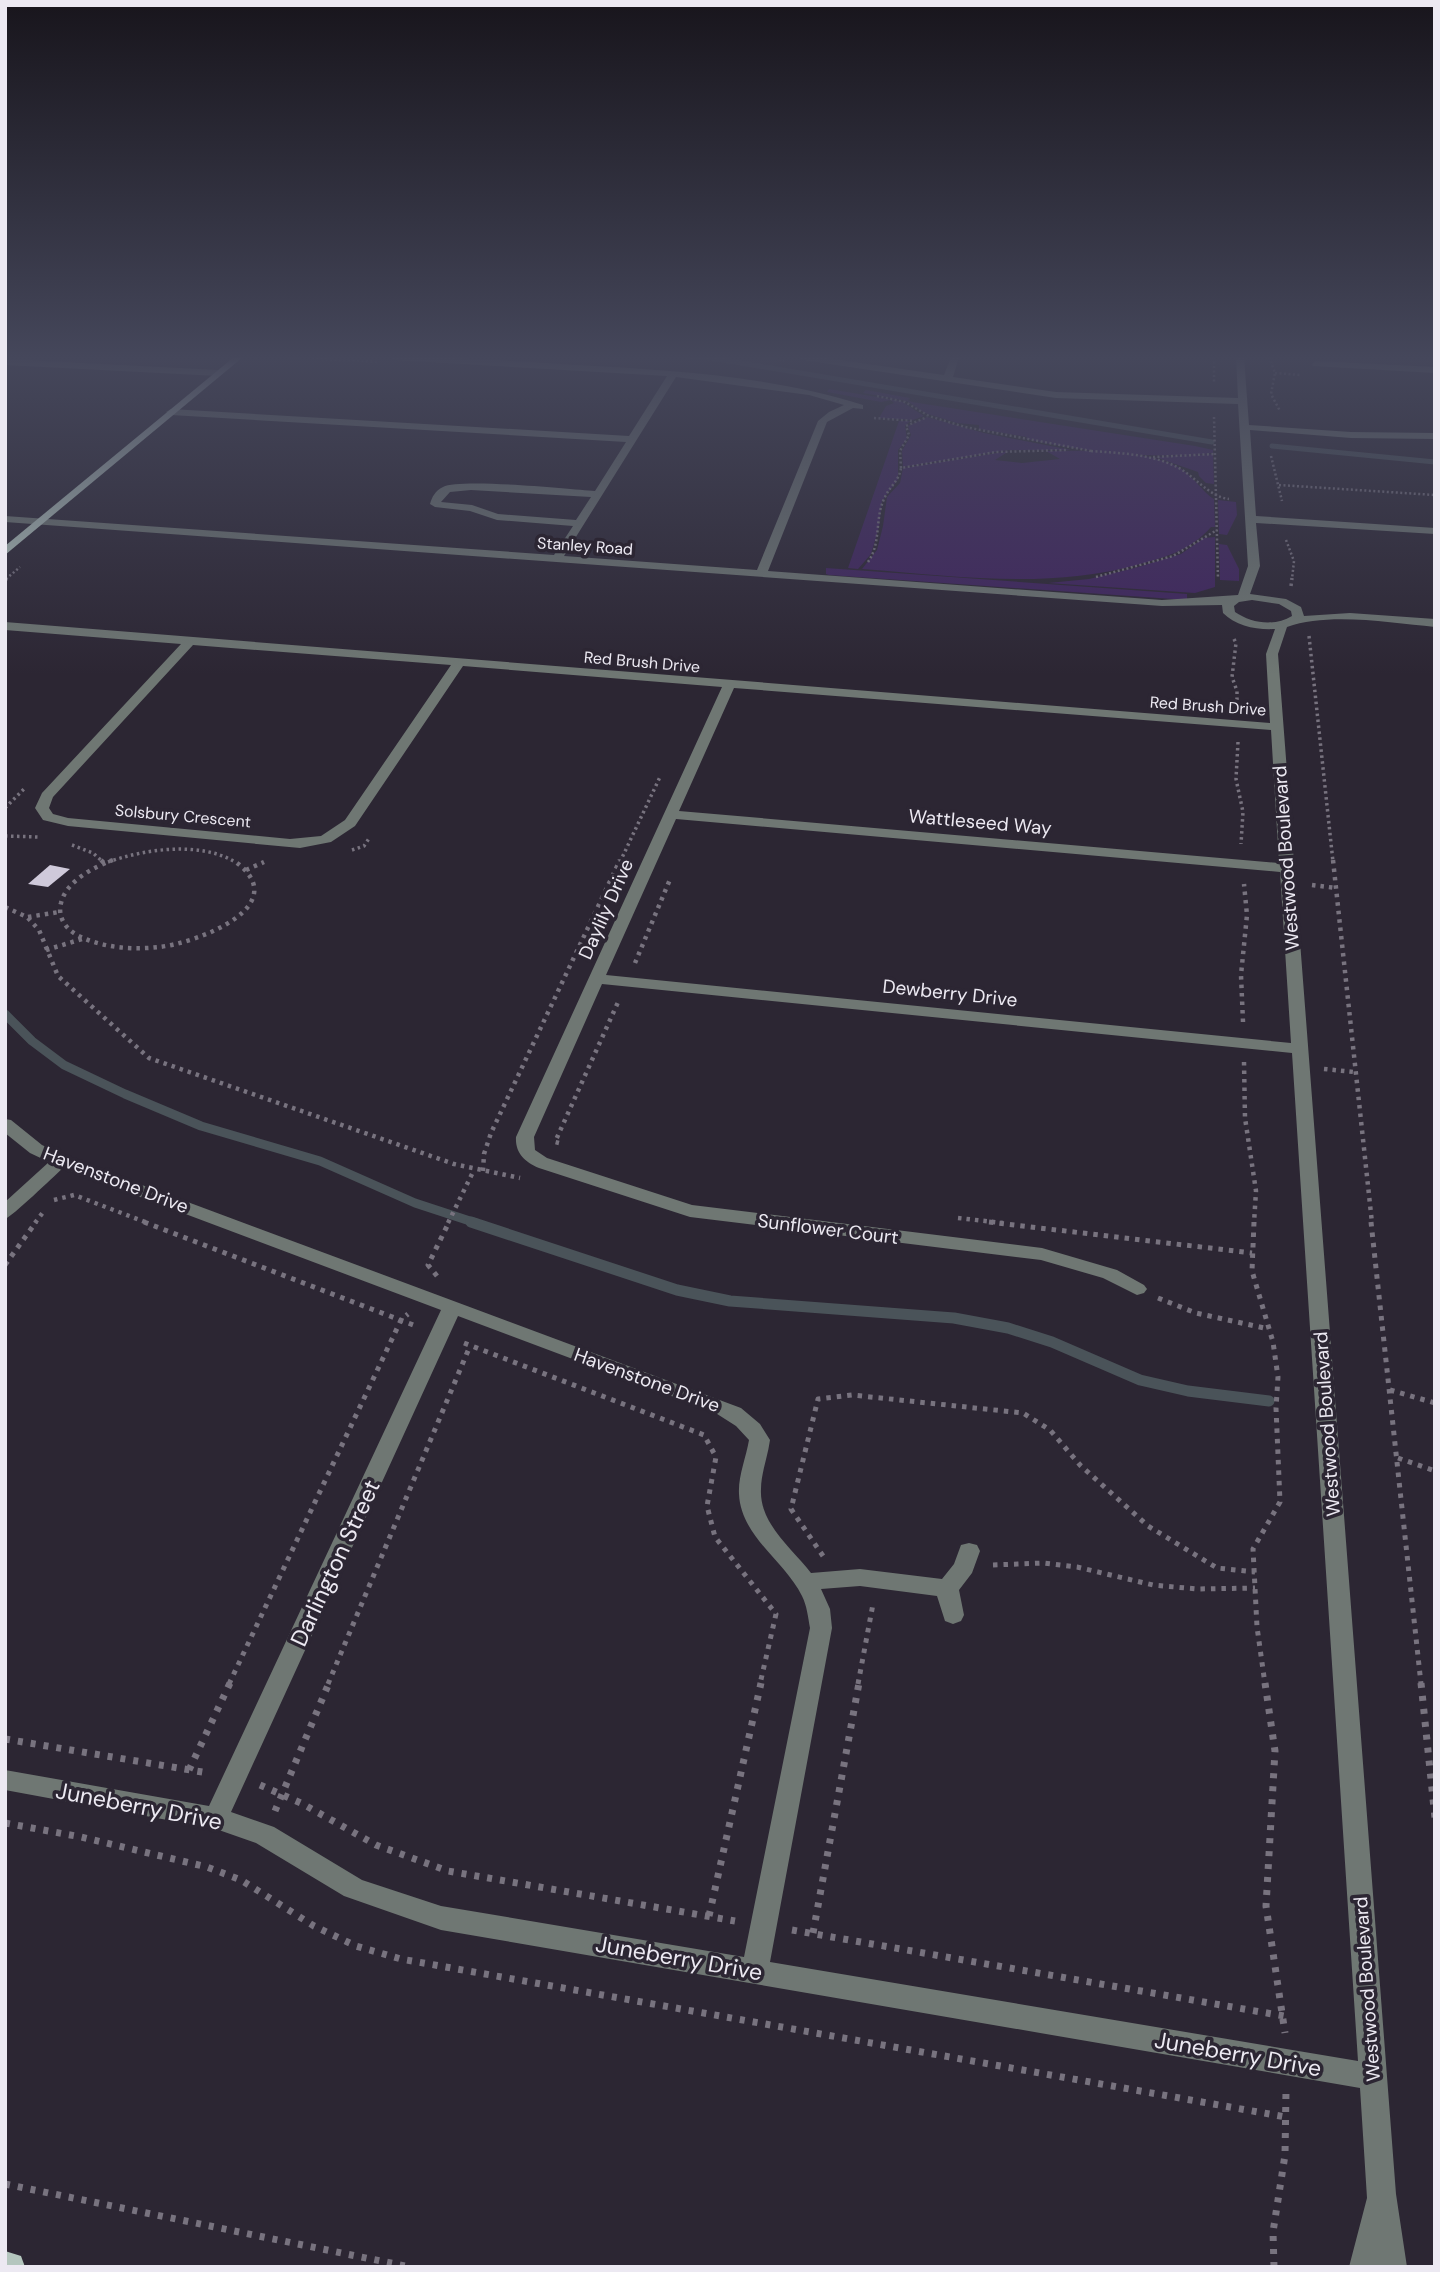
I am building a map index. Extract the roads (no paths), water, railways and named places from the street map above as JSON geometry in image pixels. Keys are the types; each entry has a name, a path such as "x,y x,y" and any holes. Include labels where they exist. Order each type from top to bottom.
{"main road":[{"path":"5,552 110,463"}],"street":[{"path":"557,559 618,463"},
{"path":"761,574 806,463"},
{"path":"1246,463 1254,566 1263,583 1299,613 1288,622"},
{"path":"580,523 497,517 472,508 435,504 438,496 447,489 471,487 599,494"},
{"name":"Stanley Road","path":"5,519 1162,603 1262,597 1287,603"},
{"path":"1249,519 1435,531"},
{"path":"1234,617 1227,609 1237,600 1254,566"},
{"name":"Stanley Road","path":"1162,603 1247,622"},
{"path":"1287,603 1350,617"},
{"path":"1247,622 1350,617 1435,623"},
{"path":"1247,622 1264,639 1272,654"},
{"name":"Westwood Boulevard","path":"1288,622 1272,654 1381,2193 1392,2267"},
{"name":"Red Brush Drive","path":"5,626 1277,727"},
{"name":"Solsbury Crescent","path":"190,641 47,796 42,808 48,817 68,822 280,843 307,844 331,838 350,823 459,663"},
{"name":"Daylily Drive","path":"525,1150 525,1137 729,685"},
{"name":"Wattleseed Way","path":"670,814 1286,868"},
{"name":"Dewberry Drive","path":"596,979 1300,1049"},
{"name":"Havenstone Drive","path":"5,1124 36,1149 61,1161 743,1417 760,1440 750,1485 751,1502 756,1517 807,1583 821,1611 821,1628 755,1971"},
{"name":"Sunflower Court","path":"525,1150 534,1159 545,1164 690,1211 1042,1254 1110,1274 1137,1289"},
{"path":"5,1213 25,1191 61,1161"},
{"name":"Darlington Street","path":"216,1818 452,1308"},
{"path":"953,1615 947,1589 967,1559"},
{"path":"807,1583 837,1577 877,1579 947,1589"},
{"name":"Juneberry Drive","path":"5,1780 216,1818 265,1835 353,1888 442,1918 1373,2077"},
{"name":"Westwood Boulevard","path":"1364,2267 1381,2193"}],"waterway":[{"path":"5,1014 32,1041 64,1065 125,1094 201,1126 320,1161 415,1203 476,1223"},
{"path":"471,1222 677,1290 730,1301 954,1318 1008,1328 1052,1342 1140,1380 1188,1391 1269,1401"}]}
